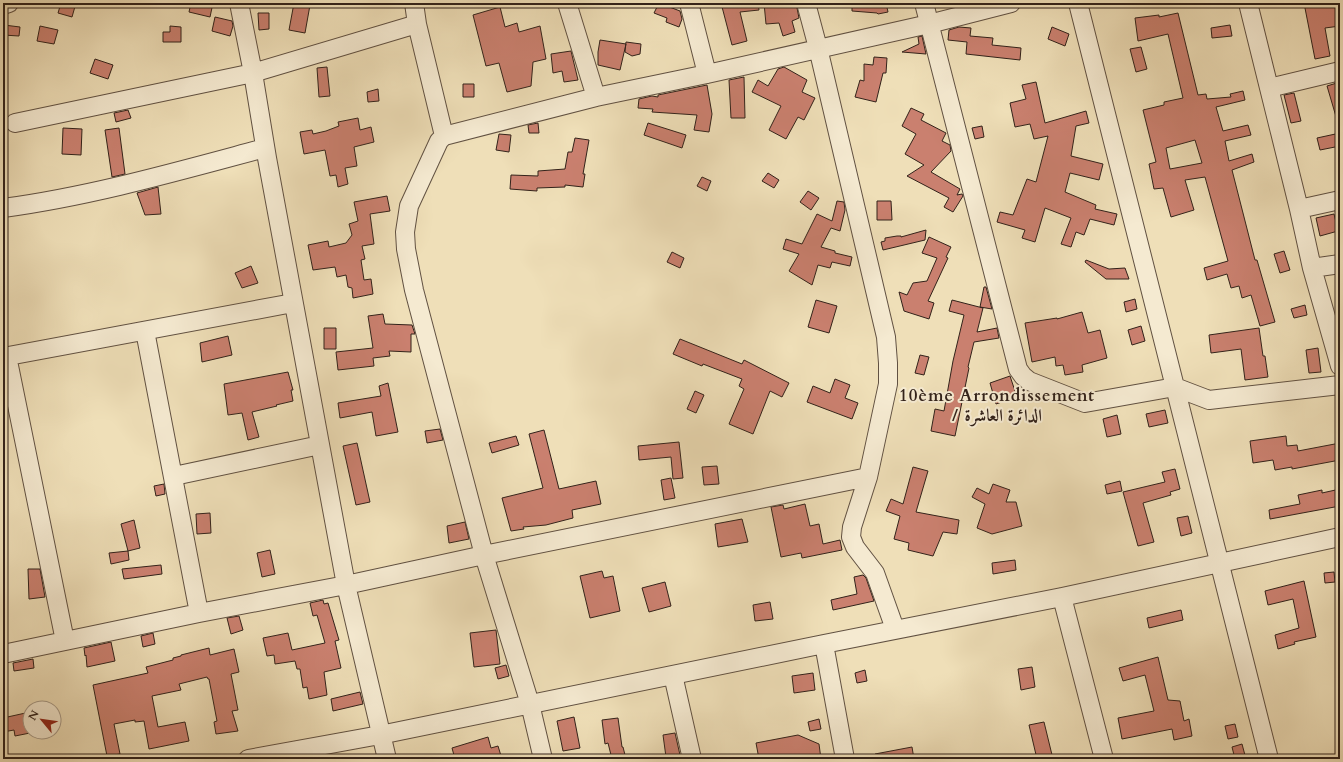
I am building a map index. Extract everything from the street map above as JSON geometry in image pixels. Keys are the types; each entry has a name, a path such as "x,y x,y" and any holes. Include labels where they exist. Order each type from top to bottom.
{"street":[{"path":"3,5 9,3"},
{"path":"239,3 346,585 380,735 387,759"},
{"path":"414,3 444,136"},
{"path":"567,3 596,97"},
{"path":"689,3 707,74"},
{"path":"806,3 818,48 886,338 888,384 868,477 852,526 851,537 855,547 875,573 895,629"},
{"path":"924,3 1018,369 1023,376 1029,381 1085,403 1175,386 1209,400 1340,385"},
{"path":"543,759 530,704 484,555 416,297 406,249 405,232 409,206 436,145 444,136 596,97 707,74 929,24 1011,3"},
{"path":"1078,3 1269,759"},
{"path":"1248,3 1299,209 1312,268 1340,366"},
{"path":"15,123 253,73 418,24"},
{"path":"1268,88 1340,71"},
{"path":"3,208 127,184 265,148"},
{"path":"1299,209 1340,200"},
{"path":"1312,268 1340,264"},
{"path":"65,641 5,357 293,303"},
{"path":"146,331 199,613"},
{"path":"174,476 320,445"},
{"path":"3,654 868,477"},
{"path":"248,759 380,735 895,629 1062,597 1340,537"},
{"path":"1062,597 1104,759"},
{"path":"824,644 845,759"},
{"path":"673,675 692,759"}],"building":[{"path":"61,3 76,3 72,17 58,13"},
{"path":"191,3 213,3 210,17 189,12"},
{"path":"294,3 310,5 305,33 289,30"},
{"path":"659,3 680,11 682,19 679,27 666,22 667,18 654,13"},
{"path":"721,3 758,3 759,10 740,12 747,41 732,45"},
{"path":"764,3 796,3 799,18 792,21 795,32 783,36 779,23 766,24"},
{"path":"852,3 886,3 888,12 878,14 852,11"},
{"path":"1304,3 1340,3 1340,26 1325,28 1330,56 1315,59"},
{"path":"500,7 505,27 517,23 519,32 540,26 546,59 533,62 531,86 507,92 499,63 486,66 473,15"},
{"path":"258,13 269,13 269,29 259,30"},
{"path":"1178,13 1198,95 1206,94 1207,99 1231,97 1230,94 1243,91 1245,100 1216,107 1223,131 1248,125 1251,135 1225,141 1229,161 1252,154 1254,162 1232,170 1255,260 1257,260 1275,322 1260,326 1251,295 1242,298 1239,286 1231,288 1227,274 1207,280 1204,268 1228,261 1205,177 1185,180 1194,210 1171,217 1163,188 1154,189 1149,164 1156,162 1143,110 1164,105 1164,102 1183,98 1168,34 1138,41 1135,18 1159,15 1159,17","holes":["1195,140 1202,163 1170,169 1166,148"]},
{"path":"215,17 232,21 233,26 230,36 212,31"},
{"path":"4,25 20,27 19,36 3,35"},
{"path":"1230,25 1232,36 1212,38 1211,28"},
{"path":"40,26 58,30 54,44 37,41"},
{"path":"170,26 181,27 181,42 163,42 163,32 170,32"},
{"path":"959,27 971,28 970,36 993,38 992,45 1021,48 1020,60 966,54 967,42 948,40 949,30"},
{"path":"1052,27 1069,34 1065,46 1048,39"},
{"path":"922,36 926,54 902,52 919,44 918,37"},
{"path":"600,40 626,44 620,70 598,65"},
{"path":"626,42 641,44 640,54 632,56 625,52"},
{"path":"1141,47 1147,69 1136,72 1130,49"},
{"path":"571,51 578,80 564,82 562,71 553,73 551,54"},
{"path":"874,57 887,58 886,73 883,73 876,102 855,97 860,80 864,81 864,64 873,65"},
{"path":"95,59 113,65 108,79 90,73"},
{"path":"327,67 330,96 319,97 317,68"},
{"path":"784,67 807,80 802,92 815,98 804,120 798,117 786,139 769,130 781,106 752,92 758,80 768,86 778,69"},
{"path":"744,77 745,118 731,118 729,80"},
{"path":"1036,82 1045,123 1086,111 1089,123 1076,126 1071,156 1103,164 1099,180 1070,173 1065,192 1096,205 1095,209 1117,214 1114,225 1090,219 1084,235 1076,232 1071,247 1061,244 1071,218 1045,208 1035,242 1022,238 1025,230 997,222 1000,212 1013,215 1027,179 1036,182 1048,136 1034,139 1030,124 1015,127 1010,103 1026,99 1022,85"},
{"path":"1340,82 1340,120 1337,120 1327,86"},
{"path":"463,84 474,84 474,97 463,97"},
{"path":"707,85 712,114 709,132 694,130 697,115 652,112 653,109 638,108 639,99 652,96 658,97 658,95"},
{"path":"378,89 379,101 368,102 367,92"},
{"path":"1294,93 1301,121 1291,123 1284,95"},
{"path":"911,108 924,114 921,120 946,133 942,141 950,145 951,151 931,172 960,189 957,195 962,194 963,196 953,212 944,207 949,198 907,176 924,165 905,154 916,134 902,126"},
{"path":"128,110 131,118 116,122 114,113"},
{"path":"358,118 360,130 371,127 374,142 354,147 357,166 345,168 348,184 338,187 336,175 330,176 325,150 304,154 300,132 312,130 313,134 326,131 339,126 338,122"},
{"path":"538,123 539,133 529,133 528,125"},
{"path":"648,123 686,135 682,148 644,135"},
{"path":"982,126 984,137 975,139 972,128"},
{"path":"63,128 82,129 81,155 62,154"},
{"path":"119,128 125,174 112,177 105,130"},
{"path":"1340,133 1340,146 1320,150 1317,138"},
{"path":"499,134 511,135 509,152 496,150"},
{"path":"575,138 589,140 583,174 585,174 583,187 565,185 565,187 537,188 537,191 510,189 511,175 538,176 538,171 565,169 568,152 572,152"},
{"path":"768,173 779,180 774,188 762,181"},
{"path":"702,177 711,181 707,191 697,186"},
{"path":"158,187 161,214 145,215 137,193"},
{"path":"808,191 819,198 811,210 800,202"},
{"path":"387,196 390,211 370,214 374,244 362,246 365,259 361,260 364,280 371,279 373,294 353,298 352,288 348,287 346,275 337,277 335,267 313,270 308,245 328,241 329,247 346,243 352,235 349,224 358,221 354,202"},
{"path":"837,201 844,202 845,210 840,231 831,228 821,247 835,251 835,253 852,257 850,266 832,262 830,268 818,265 812,285 789,271 799,254 783,249 786,239 802,244 817,214 832,221"},
{"path":"877,201 891,201 892,220 877,220"},
{"path":"1334,214 1338,231 1320,236 1316,218"},
{"path":"926,230 925,240 883,250 881,242 885,241 885,238 897,236 901,237"},
{"path":"929,237 951,247 946,257 948,258 928,301 934,303 929,319 904,311 899,292 907,295 913,283 927,281 937,258 922,253"},
{"path":"1284,251 1290,270 1280,273 1274,254"},
{"path":"672,252 684,258 680,268 667,262"},
{"path":"1086,260 1109,269 1125,268 1129,279 1106,279 1085,262"},
{"path":"251,266 258,283 242,288 235,273"},
{"path":"984,287 986,287 992,309 980,307"},
{"path":"1135,299 1137,309 1126,312 1124,302"},
{"path":"816,300 837,306 829,333 808,327"},
{"path":"952,300 983,308 977,332 997,328 999,338 974,342 955,436 931,431 935,409 944,411 953,361 964,315 949,311"},
{"path":"1305,305 1307,315 1294,318 1291,309"},
{"path":"1082,312 1088,333 1100,330 1107,358 1082,365 1083,372 1065,375 1063,365 1056,366 1055,357 1032,362 1025,323 1057,319"},
{"path":"383,314 385,324 412,325 415,334 411,334 411,352 389,351 390,356 373,358 374,366 338,370 336,352 373,348 368,316"},
{"path":"1141,326 1145,341 1132,345 1128,330"},
{"path":"324,328 336,328 336,349 324,349"},
{"path":"1259,328 1268,377 1245,380 1241,349 1211,353 1209,335"},
{"path":"228,336 232,355 202,362 200,343"},
{"path":"680,339 742,364 744,360 789,383 782,397 770,391 753,434 729,424 744,389 739,386 742,379 703,364 702,366 673,354"},
{"path":"1318,348 1321,372 1309,373 1306,350"},
{"path":"920,355 929,357 924,375 915,373"},
{"path":"288,372 293,390 291,390 293,401 252,412 259,437 248,440 242,413 228,415 224,384"},
{"path":"1010,376 1017,397 996,404 990,383"},
{"path":"835,379 850,385 845,398 858,403 852,419 807,402 813,386 830,393"},
{"path":"388,383 398,432 376,436 372,412 340,418 338,403 381,396 379,386"},
{"path":"695,391 704,395 696,413 687,409"},
{"path":"1165,410 1168,423 1149,427 1146,414"},
{"path":"1117,415 1121,434 1107,437 1103,419"},
{"path":"440,429 443,440 427,443 425,431"},
{"path":"544,430 559,489 596,481 601,504 572,510 573,518 546,525 523,527 524,529 511,531 502,498 543,488 529,434"},
{"path":"516,436 519,445 492,453 489,443"},
{"path":"1286,436 1287,446 1297,445 1298,451 1340,443 1340,460 1292,469 1292,467 1275,470 1273,460 1253,463 1250,441"},
{"path":"679,442 683,478 673,479 671,457 639,460 638,446"},
{"path":"357,443 370,502 356,505 343,446"},
{"path":"717,466 719,484 704,485 702,467"},
{"path":"913,467 928,471 916,512 959,520 957,534 943,532 933,556 908,550 909,543 894,539 900,516 886,511 891,499 903,504"},
{"path":"1175,469 1180,489 1170,492 1171,495 1143,503 1154,542 1138,546 1123,492 1165,482 1162,472"},
{"path":"671,478 675,498 664,500 661,480"},
{"path":"1120,481 1122,491 1107,494 1105,485"},
{"path":"164,484 165,494 156,496 154,486"},
{"path":"993,484 1010,490 1006,502 1016,502 1022,526 992,534 977,528 985,504 972,497 977,488 989,494"},
{"path":"1340,489 1340,506 1270,519 1269,510 1300,504 1298,495 1322,490 1322,493"},
{"path":"805,504 810,526 819,524 823,544 840,540 842,550 802,558 801,553 781,557 771,507 783,505 784,509"},
{"path":"210,513 211,533 197,534 196,514"},
{"path":"1188,516 1192,533 1181,536 1177,518"},
{"path":"742,519 748,542 718,547 715,524"},
{"path":"134,520 140,548 128,551 121,524"},
{"path":"465,522 469,539 449,543 447,526"},
{"path":"270,550 275,574 262,577 257,553"},
{"path":"128,551 129,560 111,564 109,553"},
{"path":"1015,560 1016,570 993,574 992,563"},
{"path":"161,565 162,574 124,579 122,569"},
{"path":"28,569 40,569 45,597 29,599"},
{"path":"602,571 604,578 613,576 620,611 590,618 580,576"},
{"path":"1334,572 1335,582 1325,583 1324,573"},
{"path":"863,575 866,578 874,601 833,610 831,600 857,594 854,577"},
{"path":"1304,581 1316,637 1294,642 1295,644 1278,649 1275,635 1299,628 1293,599 1268,605 1265,591"},
{"path":"665,582 671,606 649,612 642,588"},
{"path":"323,600 324,604 328,603 339,640 335,641 341,668 324,672 327,695 309,699 307,687 303,688 300,669 297,669 295,661 275,664 274,655 267,656 263,638 288,633 292,650 325,643 317,615 313,616 310,603"},
{"path":"770,602 773,619 755,621 753,605"},
{"path":"1181,610 1183,620 1149,628 1147,618"},
{"path":"239,616 243,630 231,634 227,618"},
{"path":"496,630 500,664 474,667 470,633"},
{"path":"153,633 155,644 143,647 141,636"},
{"path":"111,642 115,661 87,667 84,648"},
{"path":"209,648 210,655 234,649 239,672 231,674 238,710 232,711 238,731 216,734 214,722 217,721 209,679 207,677 179,684 181,690 152,696 158,727 185,722 189,741 149,749 144,721 135,722 135,720 114,724 120,754 107,756 93,685 148,673 146,667 173,660 173,658 181,655"},
{"path":"1158,657 1168,700 1180,701 1184,721 1189,719 1192,736 1174,740 1172,729 1122,739 1118,718 1154,711 1145,675 1123,681 1119,668"},
{"path":"33,659 34,668 14,671 13,663"},
{"path":"506,665 509,676 498,679 495,668"},
{"path":"1032,667 1035,687 1021,690 1018,669"},
{"path":"865,670 867,681 857,683 855,673"},
{"path":"813,673 815,690 794,693 792,676"},
{"path":"360,692 363,704 333,711 331,699"},
{"path":"22,714 22,735 15,736 14,730 3,732 3,718"},
{"path":"574,717 580,748 563,751 557,721"},
{"path":"618,718 622,747 626,759 612,759 608,743 605,744 602,720"},
{"path":"819,719 821,729 810,731 808,722"},
{"path":"1044,722 1053,759 1037,759 1029,725"},
{"path":"1235,724 1238,737 1228,739 1225,726"},
{"path":"675,733 680,755 666,757 663,735"},
{"path":"798,735 819,744 821,759 759,759 756,743"},
{"path":"488,737 491,748 498,746 502,759 455,759 452,748"},
{"path":"1242,744 1246,759 1235,759 1232,747"},
{"path":"912,747 914,759 875,759 875,754"}],"district":[{"name":"10ème Arrondissement / الدائرة العاشرة","path":"997,405"}]}
